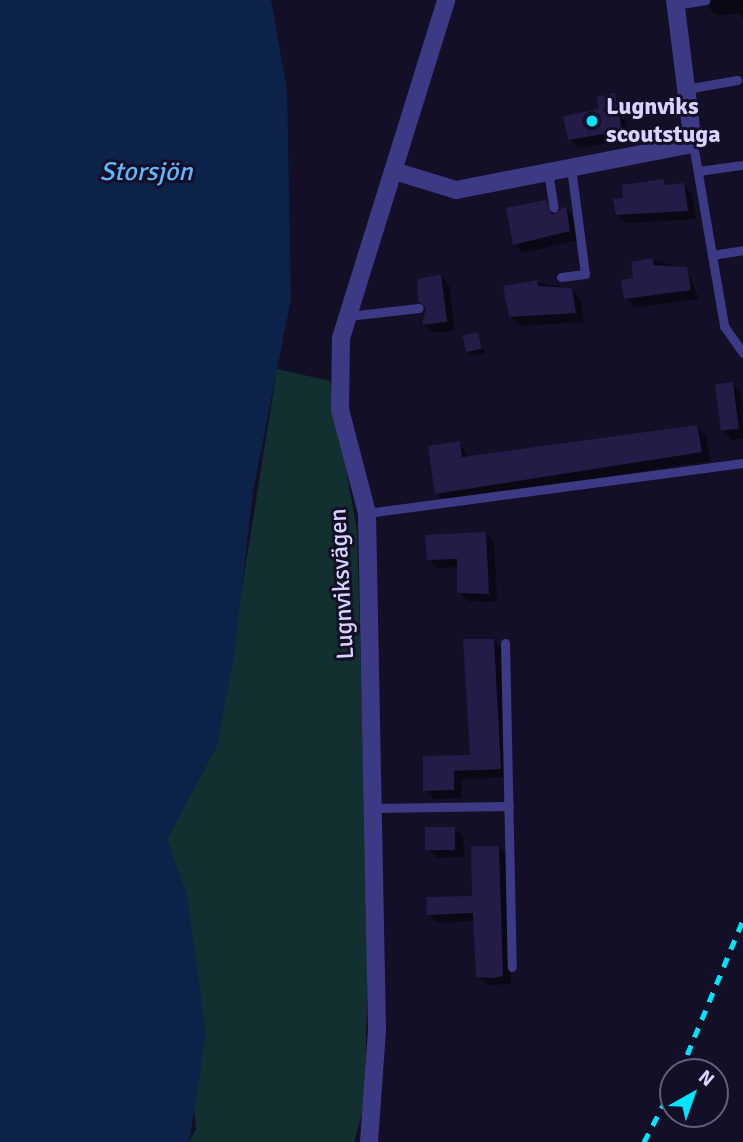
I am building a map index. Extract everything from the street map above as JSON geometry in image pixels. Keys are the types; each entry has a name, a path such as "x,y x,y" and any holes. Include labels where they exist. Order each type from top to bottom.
{"street":[{"name":"Lugnviksvägen","path":"369,1142 377,1030 366,513 340,409 346,316 446,0"},
{"path":"394,171 456,190 693,144 675,2"}],"lane":[{"path":"675,2 706,0"},
{"path":"686,89 737,80"},
{"path":"693,144 724,326 743,353"},
{"path":"698,171 741,165"},
{"path":"561,277 585,274 571,167"},
{"path":"548,172 554,208"},
{"path":"712,255 743,250"},
{"path":"346,316 419,308"},
{"path":"366,513 743,463"},
{"path":"505,643 512,967"},
{"path":"373,808 509,806"}],"green space":[{"path":"277,369 330,381 357,530 368,924 365,1102 354,1142 189,1142 196,1129 167,839 217,745"}],"water":[{"name":"Storsjön","path":"0,0 271,0 287,89 291,298 253,491 234,657 217,745 167,839 187,895 206,1034 189,1142 0,1142"}],"building":[{"name":"Lugnviks scoutstuga","path":"615,93 622,131 568,140 563,116 599,109 597,97"},
{"path":"664,179 664,185 684,183 688,211 616,215 613,199 623,198 622,185"},
{"path":"546,200 552,215 566,206 570,231 513,245 506,208"},
{"path":"652,258 654,265 687,267 691,290 624,299 621,280 633,278 631,262"},
{"path":"441,274 447,322 422,325 426,308 418,301 418,279"},
{"path":"537,280 538,286 572,288 576,313 509,317 503,286"},
{"path":"478,332 482,349 466,352 462,336"},
{"path":"733,382 739,429 721,431 715,384"},
{"path":"697,425 702,452 435,494 428,446 460,441 462,457"},
{"path":"486,532 489,594 457,593 457,559 427,560 425,535"},
{"path":"463,639 494,639 501,769 454,771 454,790 423,791 423,756 470,755"},
{"path":"425,827 455,827 455,850 425,850"},
{"path":"471,846 499,846 503,976 476,977 473,913 427,915 426,897 472,896"}],"railway":[{"path":"686,1058 743,920"},
{"path":"644,1142 659,1113"}],"place":[{"name":"Lugnviks scoutstuga","path":"592,121"}]}
